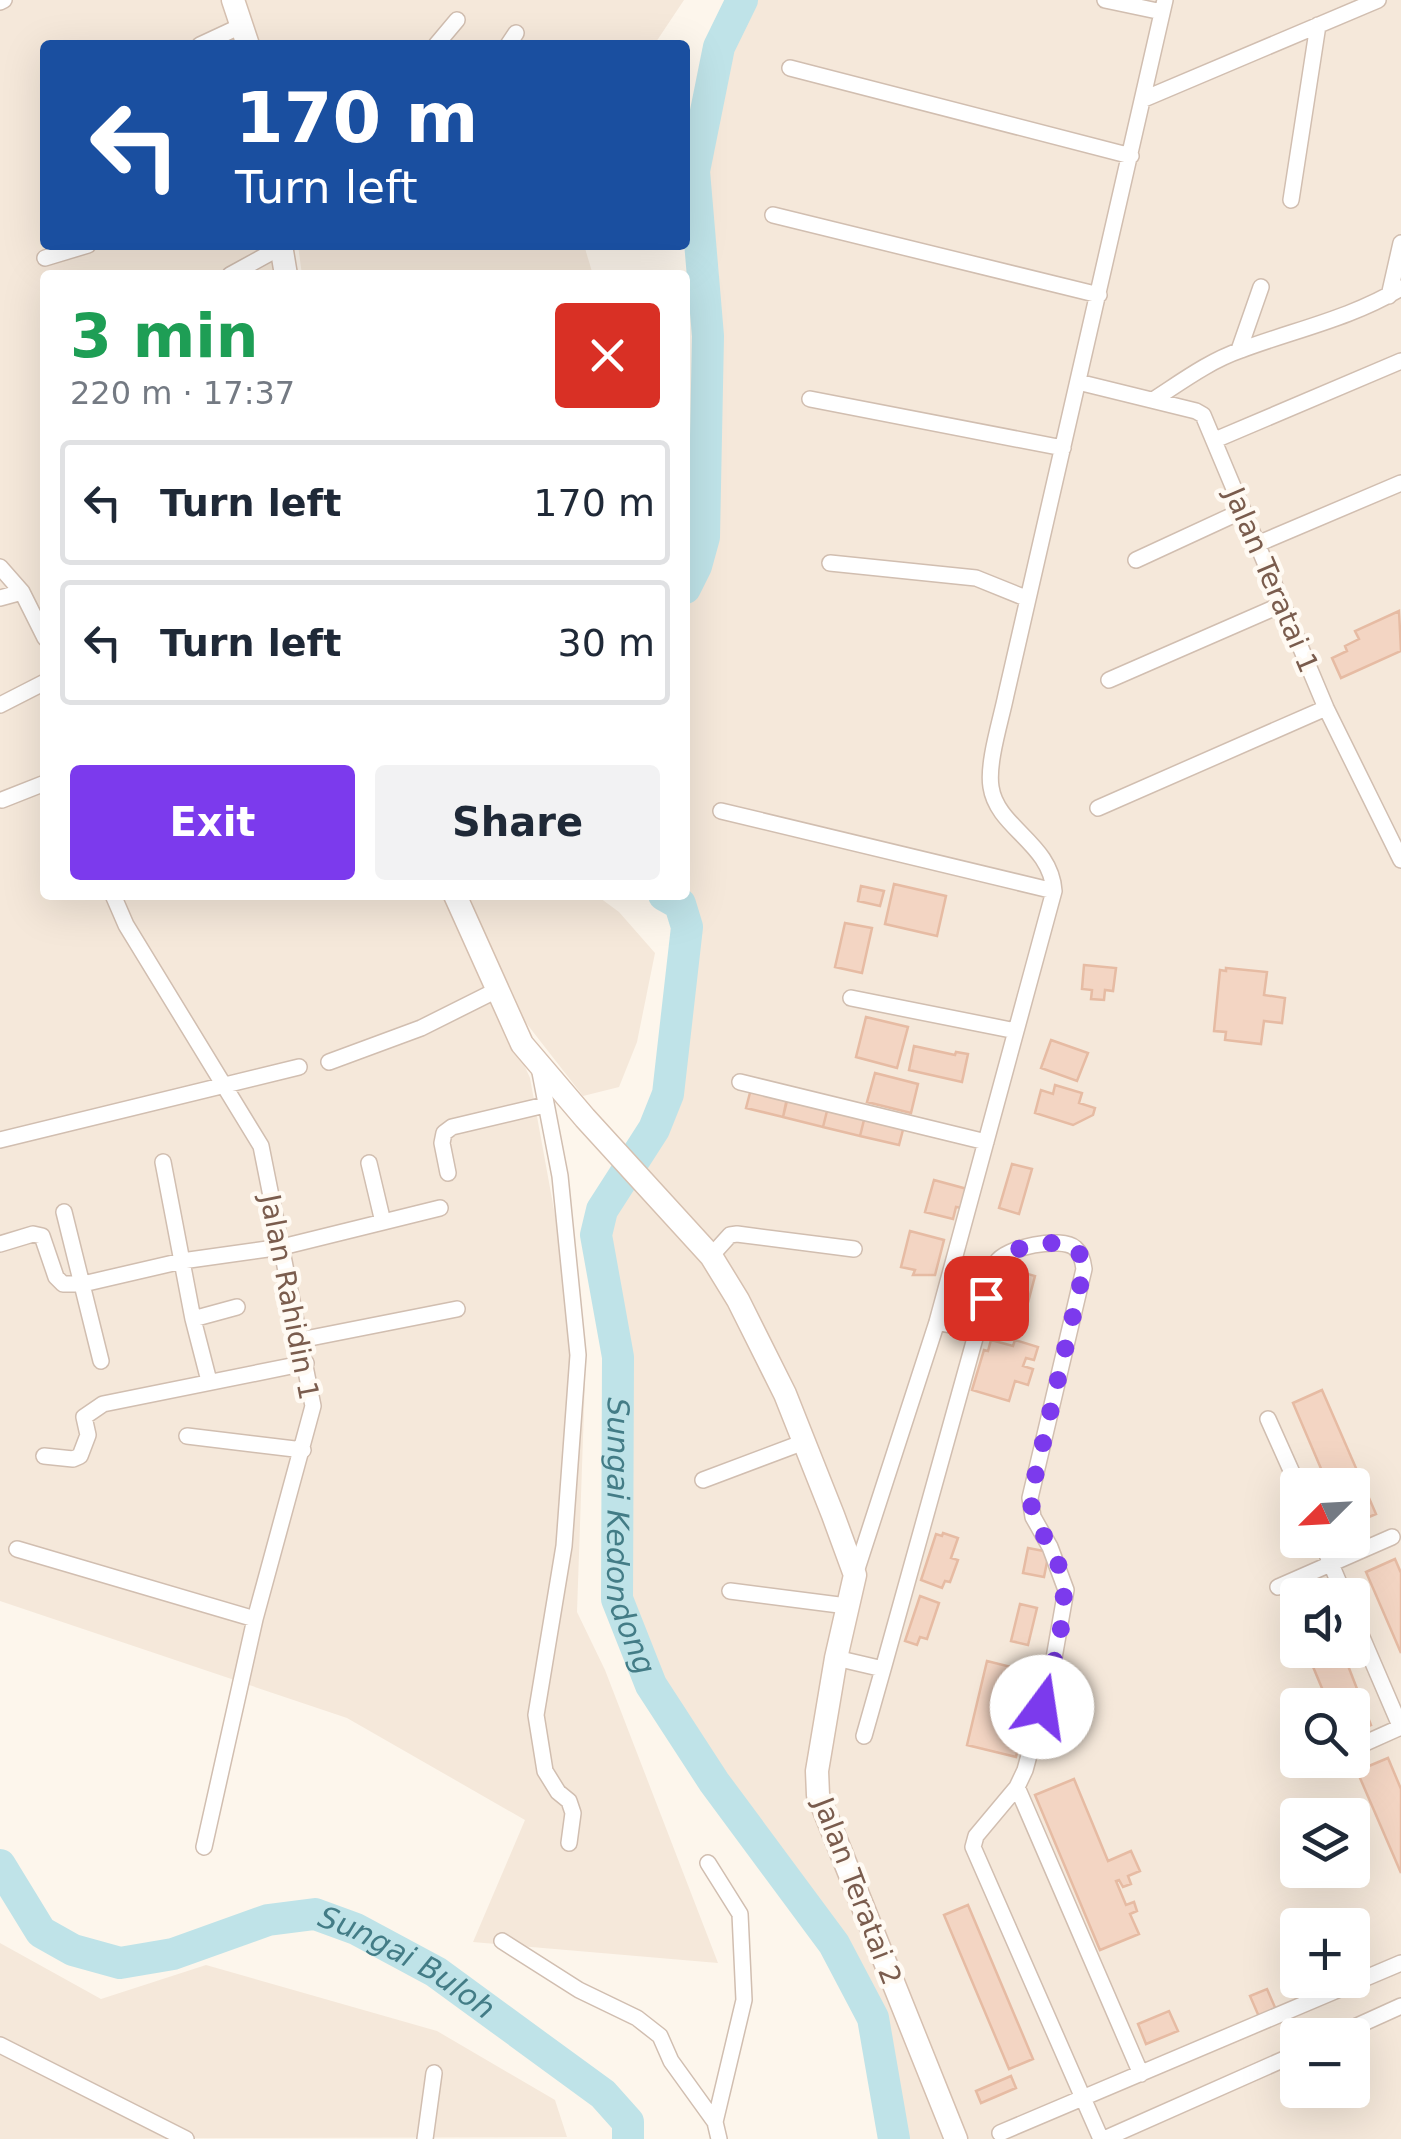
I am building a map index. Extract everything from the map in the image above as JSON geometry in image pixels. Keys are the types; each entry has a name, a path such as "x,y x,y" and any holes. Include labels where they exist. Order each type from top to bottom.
{"street":[{"path":"232,0 245,35"},
{"path":"855,1575 936,1322 1054,891 1044,858 998,805 990,781 1164,6 1105,0"},
{"path":"1144,99 1378,0"},
{"path":"440,40 457,20"},
{"path":"1291,200 1318,25"},
{"path":"790,68 1130,156"},
{"path":"773,215 1098,295"},
{"path":"1153,400 1239,350 1289,335 1395,292 1401,243"},
{"path":"46,258 72,250"},
{"path":"239,270 274,250"},
{"path":"1239,350 1261,287"},
{"path":"1215,440 1401,360"},
{"name":"Jalan Teratai 1","path":"1078,382 1196,410 1208,422 1255,545 1326,708 1401,860"},
{"path":"810,399 1063,448"},
{"path":"1255,545 1401,483"},
{"path":"1136,560 1242,511"},
{"path":"830,562 976,578 1028,599"},
{"path":"0,567 22,592 40,628"},
{"path":"0,598 22,592"},
{"path":"1110,680 1281,605"},
{"path":"0,704 40,684"},
{"path":"1098,808 1326,708"},
{"path":"2,800 40,785"},
{"path":"721,811 1054,891"},
{"name":"Jalan Rahidin 1","path":"116,900 126,925 262,1146 313,1406 255,1619 204,1847"},
{"path":"457,900 522,1044 538,1067 712,1256 738,1300 804,1442 855,1575"},
{"path":"329,1062 421,1028 497,990"},
{"path":"851,998 1016,1032"},
{"path":"0,1140 300,1067"},
{"path":"538,1067 560,1176 578,1355 564,1546 536,1714 546,1771 558,1792 570,1801 573,1813 569,1843"},
{"path":"740,1082 986,1142"},
{"path":"448,1173 442,1142 444,1133 452,1127 545,1105"},
{"path":"164,1162 210,1382"},
{"path":"369,1163 383,1222"},
{"path":"0,1244 33,1234 42,1236 56,1277 63,1284 83,1284 182,1261 282,1247 440,1208"},
{"path":"64,1212 101,1361"},
{"path":"712,1256 730,1236 737,1234 854,1249"},
{"path":"864,1736 994,1266 1013,1250 1067,1243 1079,1252 1084,1269 1030,1498 1033,1517 1050,1547 1066,1590 1051,1675 1017,1787 976,1836 973,1847 1083,2098 1111,2137 1280,2060"},
{"path":"194,1319 237,1308"},
{"path":"300,1340 458,1309"},
{"path":"936,1322 977,1331"},
{"path":"44,1456 80,1456 88,1436 84,1416 103,1404 306,1364"},
{"path":"1268,1418 1290,1468"},
{"path":"187,1436 302,1450"},
{"path":"703,1480 804,1442"},
{"path":"1278,1587 1392,1537"},
{"path":"17,1549 255,1619"},
{"path":"1328,1558 1337,1578"},
{"name":"Jalan Teratai 2","path":"855,1575 836,1658 817,1771 818,1795 956,2139"},
{"path":"730,1592 848,1606"},
{"path":"1370,1656 1401,1727 1370,1741"},
{"path":"836,1658 883,1669"},
{"path":"1017,1787 1141,2074"},
{"path":"708,1864 740,1914 744,2000 717,2131"},
{"path":"502,1940 579,1990 637,2018 660,2036 671,2061 717,2131"},
{"path":"1000,2133 1401,1962"},
{"path":"1370,2020 1401,2006"},
{"path":"0,2045 186,2139"},
{"path":"426,2139 434,2073"}],"shaded area":[{"path":"0,0 222,0 236,40 40,40 40,250 277,250 280,270 40,270 40,900 451,900 530,1078 585,1380 577,1612 605,1670 718,1963 473,1942 525,1820 347,1718 0,1601"},
{"path":"245,0 684,0 657,40 256,40"},
{"path":"739,0 1401,0 1401,2139 891,2139 870,2019 831,1945 712,1784 649,1687 614,1600 616,1358 594,1235 600,1210 652,1127 664,1094 683,928 677,905 668,900 690,900 690,571 699,536 702,335 690,172 718,45"},
{"path":"299,250 586,250 592,270 301,270"},
{"path":"471,900 603,900 619,912 655,953 637,1042 619,1087 583,1096 516,1010"},
{"path":"0,1943 101,1999 206,1965 437,2031 555,2100 567,2137 0,2139"}],"building":[{"path":"1399,611 1401,651 1341,678 1332,658 1359,639 1355,631"},
{"path":"894,884 946,896 937,936 885,924"},
{"path":"861,886 884,891 880,906 858,901"},
{"path":"845,923 872,928 862,973 835,967"},
{"path":"1084,965 1116,968 1113,991 1105,990 1104,1000 1091,999 1092,990 1082,989"},
{"path":"1220,970 1267,972 1264,995 1285,998 1282,1023 1264,1021 1261,1044 1225,1040 1226,1032 1214,1031"},
{"path":"866,1017 908,1027 897,1068 856,1057"},
{"path":"1051,1040 1088,1053 1077,1081 1041,1068"},
{"path":"914,1046 968,1054 962,1082 909,1070"},
{"path":"875,1073 918,1084 911,1113 867,1102"},
{"path":"1055,1085 1082,1093 1079,1103 1095,1108 1093,1115 1073,1125 1035,1113 1041,1090 1053,1094"},
{"path":"751,1089 787,1098 783,1117 746,1108"},
{"path":"788,1097 828,1107 823,1127 783,1117"},
{"path":"828,1107 865,1116 860,1136 823,1127"},
{"path":"865,1116 904,1126 899,1145 860,1136"},
{"path":"1012,1164 1032,1169 1019,1214 999,1208"},
{"path":"934,1180 967,1189 962,1208 956,1207 953,1219 925,1212"},
{"path":"910,1231 944,1240 935,1275 913,1275 915,1270 901,1267"},
{"path":"1007,1268 1035,1276 1026,1310 998,1303"},
{"path":"991,1340 1013,1346 1015,1340 1038,1347 1034,1360 1026,1358 1023,1366 1033,1369 1028,1385 1015,1381 1009,1401 972,1390"},
{"path":"1322,1390 1356,1468 1321,1468 1293,1403"},
{"path":"936,1534 958,1538 951,1558 958,1560 950,1582 945,1581 942,1588 921,1580"},
{"path":"1028,1548 1049,1552 1044,1577 1023,1573"},
{"path":"1395,1559 1401,1573 1401,1653 1370,1578 1366,1572"},
{"path":"920,1596 939,1603 927,1639 920,1637 917,1645 905,1641"},
{"path":"1020,1604 1037,1608 1028,1645 1011,1641"},
{"path":"987,1661 1035,1673 1016,1757 967,1745"},
{"path":"1314,1668 1349,1668 1357,1688 1322,1688"},
{"path":"1388,1758 1401,1789 1401,1873 1360,1778 1370,1778 1370,1766"},
{"path":"1074,1779 1108,1861 1131,1851 1140,1871 1128,1876 1131,1884 1123,1887 1116,1881 1126,1905 1134,1902 1137,1911 1130,1914 1139,1934 1100,1950 1035,1795"},
{"path":"968,1905 1033,2059 1009,2069 944,1915"},
{"path":"1267,1989 1277,2012 1260,2019 1250,1996"},
{"path":"1169,2011 1178,2031 1146,2044 1138,2024"},
{"path":"1011,2076 1016,2088 981,2103 976,2091"}],"waterway":[{"name":"Sungai Kedondong","path":"690,578 704,537 708,336 694,171 719,47 742,0"},
{"name":"Sungai Kedondong","path":"673,900 680,904 687,927 668,1094 654,1129 602,1210 596,1235 618,1357 617,1599 651,1685 714,1782 834,1944 873,2018 894,2139"},
{"name":"Sungai Buloh","path":"0,1865 41,1932 73,1950 120,1963 173,1954 268,1920 315,1914 356,1929 436,1972 603,2094 628,2122 628,2139"}],"route":[{"path":"986,1298 997,1260 1013,1250 1067,1243 1079,1252 1084,1269 1030,1498 1033,1517 1060,1568 1066,1590 1042,1707"}]}
